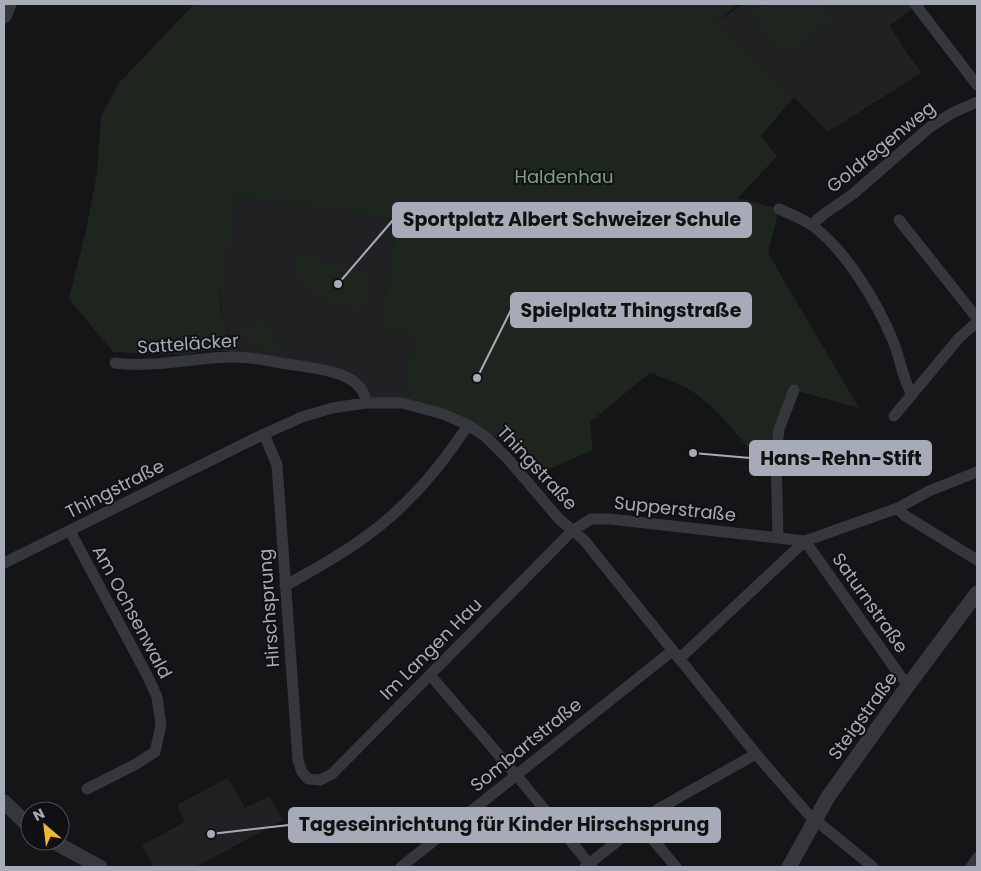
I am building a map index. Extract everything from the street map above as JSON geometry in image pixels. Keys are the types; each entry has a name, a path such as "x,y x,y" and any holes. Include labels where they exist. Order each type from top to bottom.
{"street":[{"path":"914,4 977,86"},
{"name":"Goldregenweg","path":"811,225 853,194 930,127 952,112 977,102"},
{"path":"779,209 811,225 848,262 871,298 894,342 904,380 912,395"},
{"path":"899,220 977,318"},
{"path":"894,416 954,343 977,322"},
{"name":"Satteläcker","path":"115,363 134,366 229,357 251,358 318,368 339,374 357,384 365,395 366,403"},
{"path":"778,537 776,454 779,429 794,390"},
{"name":"Thingstraße","path":"4,563 302,417 332,408 366,403 402,404 443,414 468,425 486,437 508,458 559,519 584,540 756,754 808,814 873,867"},
{"path":"285,586 332,559 382,524 434,473 455,446 468,425"},
{"name":"Hirschsprung","path":"264,434 277,465 298,760 302,772 308,779"},
{"name":"Supperstraße","path":"572,530 591,519 610,519 805,541 898,508 928,492 977,472"},
{"path":"898,508 904,515 977,560"},
{"name":"Im Langen Hau","path":"308,779 320,780 332,774 572,530"},
{"name":"Am Ochsenwald","path":"70,531 148,677 157,697 161,725 155,752 87,789"},
{"name":"Sombartstraße","path":"401,867 676,655 805,541"},
{"name":"Saturnstraße","path":"805,541 901,677 909,684"},
{"name":"Steigstraße","path":"789,867 828,797 977,593"},
{"path":"430,675 517,776 589,866 658,809 756,754"},
{"path":"4,802 20,817"},
{"path":"639,823 676,867"},
{"path":"70,851 100,867"},
{"path":"970,867 977,858"}],"shaded area":[{"path":"743,4 914,4 916,6 889,26 921,73 828,132 716,23"},
{"path":"237,196 397,220 380,329 412,337 402,403 366,403 357,384 251,358 241,350 223,324 220,281"},
{"path":"228,778 245,808 270,796 283,820 195,867 154,867 142,845 185,822 177,805"}],"green space":[{"name":"Haldenhau","path":"194,4 738,4 716,23 794,97 761,136 777,156 738,198 779,209 768,253 859,408 794,390 779,429 777,484 714,409 690,390 650,373 590,422 593,450 545,471 515,446 443,414 402,403 412,337 380,329 397,220 237,196 223,272 220,303 222,318 228,332 237,345 251,358 226,351 205,351 183,355 113,352 69,299 86,231 97,173 101,116 119,83"},
{"path":"765,4 822,4 833,19 782,56 752,13"},
{"path":"300,254 375,275 362,312 331,301 304,287 305,281 291,277"},
{"path":"263,319 279,345 279,354 256,346 237,330"}],"place":[{"name":"Sportplatz Albert Schweizer Schule","path":"338,284"},
{"name":"Spielplatz Thingstraße","path":"477,378"},
{"name":"Hans-Rehn-Stift","path":"693,453"},
{"name":"Tageseinrichtung für Kinder Hirschsprung","path":"211,834"}]}
